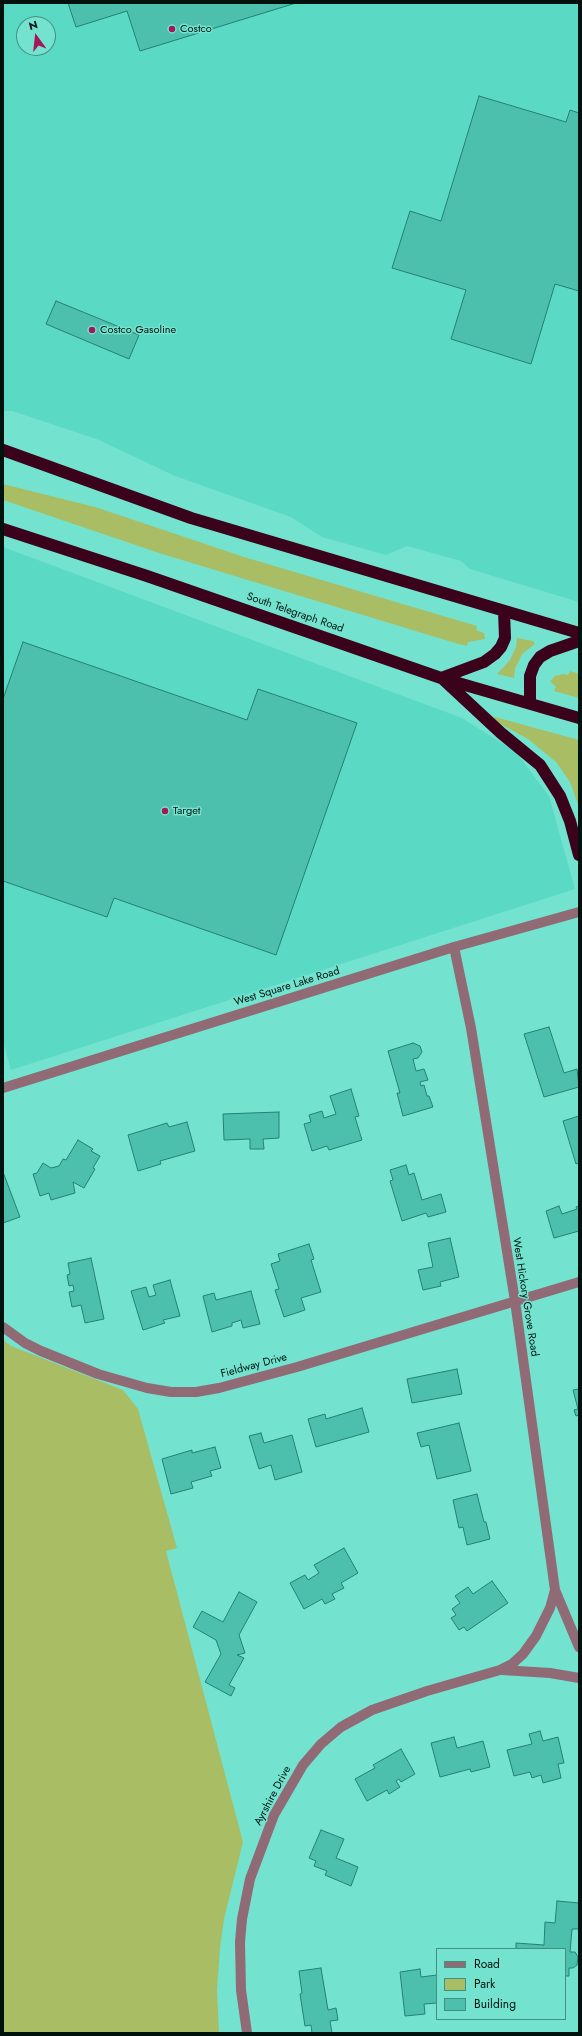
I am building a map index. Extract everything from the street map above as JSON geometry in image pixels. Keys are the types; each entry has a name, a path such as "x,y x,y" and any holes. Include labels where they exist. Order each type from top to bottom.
{"highway":[{"path":"3,450 191,518 579,633"},
{"name":"South Telegraph Road","path":"3,529 147,576 441,678 579,718"},
{"path":"504,611 505,638 501,647 495,654 484,662 441,678 501,733 540,765 560,796 570,821 579,855"},
{"path":"530,703 530,676 534,665 540,657 550,651 579,641"}],"street":[{"name":"West Square Lake Road","path":"3,1088 454,947 579,912"},
{"name":"West Hickory Grove Road","path":"454,947 471,1028 515,1301 555,1590 579,1647"},
{"name":"Fieldway Drive","path":"3,1327 25,1343 41,1351 98,1374 147,1388 171,1392 196,1392 219,1388 297,1367 579,1282"},
{"name":"Ayrshire Drive","path":"247,2033 241,1990 240,1942 242,1919 250,1879 274,1815 303,1765 321,1744 341,1727 372,1710 427,1691 500,1670 512,1664 523,1654 544,1623 555,1590"},
{"name":"Ayrshire Drive","path":"500,1670 550,1673 579,1678"}],"shaded area":[{"path":"3,3 579,3 579,602 470,569 461,561 407,546 386,555 322,537 291,517 175,476 99,440 12,411 3,411"},
{"path":"3,547 462,718 516,752 549,796 575,889 11,1070 3,1042"}],"green space":[{"path":"3,484 95,507 244,557 477,626 476,630 484,633 485,639 468,642 467,646 455,643 159,553 3,500"},
{"path":"517,638 533,641 535,644 522,654 515,669 514,678 497,674 510,660 516,647"},
{"path":"570,671 579,674 579,698 554,691 556,687 550,681 555,676 563,674 568,675"},
{"path":"495,717 579,740 579,807 570,782 556,762 528,739 495,721"},
{"path":"3,1340 11,1346 123,1390 138,1409 177,1548 166,1551 243,1842 224,1919 220,1948 217,1990 219,2033 3,2033"}],"building":[{"name":"Costco","path":"68,3 296,3 140,51 127,11 76,27"},
{"path":"479,96 566,122 570,110 579,113 579,291 555,284 531,364 451,339 466,290 392,268 410,211 441,221"},
{"name":"Costco Gasoline","path":"56,301 139,335 129,359 46,324"},
{"name":"Target","path":"23,642 247,720 258,689 357,723 276,955 114,898 107,917 3,881 3,699"},
{"path":"549,1027 564,1073 577,1069 579,1087 544,1097 524,1034"},
{"path":"413,1043 420,1046 422,1052 418,1058 413,1059 416,1071 424,1069 428,1080 420,1082 421,1086 424,1085 427,1096 429,1096 433,1107 403,1116 397,1093 400,1093 388,1051"},
{"path":"351,1089 359,1116 355,1117 362,1140 329,1150 327,1146 312,1151 304,1124 311,1122 309,1115 322,1111 324,1118 336,1114 330,1096"},
{"path":"279,1112 279,1138 263,1139 264,1149 250,1149 250,1139 224,1140 223,1114"},
{"path":"579,1116 579,1163 576,1164 563,1121"},
{"path":"187,1122 195,1151 160,1161 161,1164 138,1171 128,1135 167,1123 169,1127"},
{"path":"78,1140 93,1149 91,1151 100,1156 93,1168 95,1169 84,1188 73,1182 75,1193 51,1200 49,1193 40,1196 33,1174 37,1173 43,1163 51,1168 59,1166 63,1159 66,1160"},
{"path":"406,1165 409,1175 414,1173 422,1200 441,1194 446,1212 428,1217 426,1213 402,1221 390,1181 393,1180 390,1170"},
{"path":"3,1172 20,1217 3,1223"},
{"path":"559,1206 562,1214 577,1209 576,1207 579,1206 579,1231 554,1238 546,1211"},
{"path":"450,1238 459,1277 440,1282 441,1286 423,1290 418,1270 433,1267 428,1243"},
{"path":"309,1244 314,1259 311,1260 321,1292 301,1298 305,1310 284,1317 275,1290 279,1289 271,1264 280,1261 278,1254"},
{"path":"91,1258 104,1319 85,1323 81,1305 72,1307 69,1292 74,1291 73,1285 69,1286 67,1275 70,1274 68,1263"},
{"path":"170,1280 180,1316 163,1320 165,1323 143,1330 131,1291 146,1287 149,1297 156,1295 153,1285"},
{"path":"251,1291 260,1324 243,1328 241,1320 232,1323 232,1326 212,1332 203,1296 214,1293 216,1300"},
{"path":"457,1369 462,1394 412,1403 407,1379"},
{"path":"579,1389 579,1415 576,1416 574,1410 578,1409 573,1390"},
{"path":"362,1408 369,1432 316,1447 308,1419 325,1414 326,1419"},
{"path":"459,1423 471,1471 437,1479 429,1445 421,1447 417,1433"},
{"path":"261,1433 264,1443 292,1435 302,1472 275,1480 271,1465 259,1469 249,1436"},
{"path":"215,1447 221,1468 210,1471 212,1476 191,1482 193,1488 171,1494 162,1459 192,1450 192,1453"},
{"path":"477,1494 490,1539 467,1545 463,1527 459,1528 453,1500"},
{"path":"344,1548 358,1573 341,1583 344,1588 332,1594 335,1599 325,1604 322,1599 304,1609 290,1583 305,1575 308,1580 319,1573 314,1565"},
{"path":"492,1581 508,1603 467,1631 464,1627 459,1630 451,1618 456,1615 452,1609 460,1603 455,1596 468,1587 473,1594"},
{"path":"239,1592 257,1602 239,1635 245,1653 237,1655 244,1658 229,1685 235,1688 231,1696 205,1682 221,1654 216,1640 193,1627 202,1611 223,1622"},
{"path":"540,1731 543,1741 558,1737 564,1763 558,1764 561,1778 543,1783 541,1775 532,1778 530,1772 514,1776 507,1750 532,1744 529,1734"},
{"path":"454,1737 457,1748 483,1741 490,1767 471,1772 470,1769 440,1777 431,1743"},
{"path":"401,1749 415,1774 401,1782 399,1779 396,1781 400,1787 389,1794 387,1790 367,1801 355,1779 375,1768 373,1765"},
{"path":"321,1830 344,1839 336,1858 358,1867 351,1886 325,1875 327,1871 314,1866 316,1861 309,1858"},
{"path":"557,1901 579,1903 579,1929 572,1929 570,1952 575,1952 578,1957 577,1965 573,1968 569,1968 569,1976 566,1976 566,1948 516,1948 516,1943 544,1945 545,1922 555,1923"},
{"path":"321,1968 328,2010 336,2008 338,2020 330,2021 332,2033 312,2033 311,2025 305,2026 300,1994 302,1993 299,1971"},
{"path":"420,1969 421,1977 436,1975 436,2003 424,2004 425,2014 405,2016 400,1972"}],"place":[{"name":"Costco","path":"172,29"},
{"name":"Costco Gasoline","path":"92,330"},
{"name":"Target","path":"165,811"}]}
